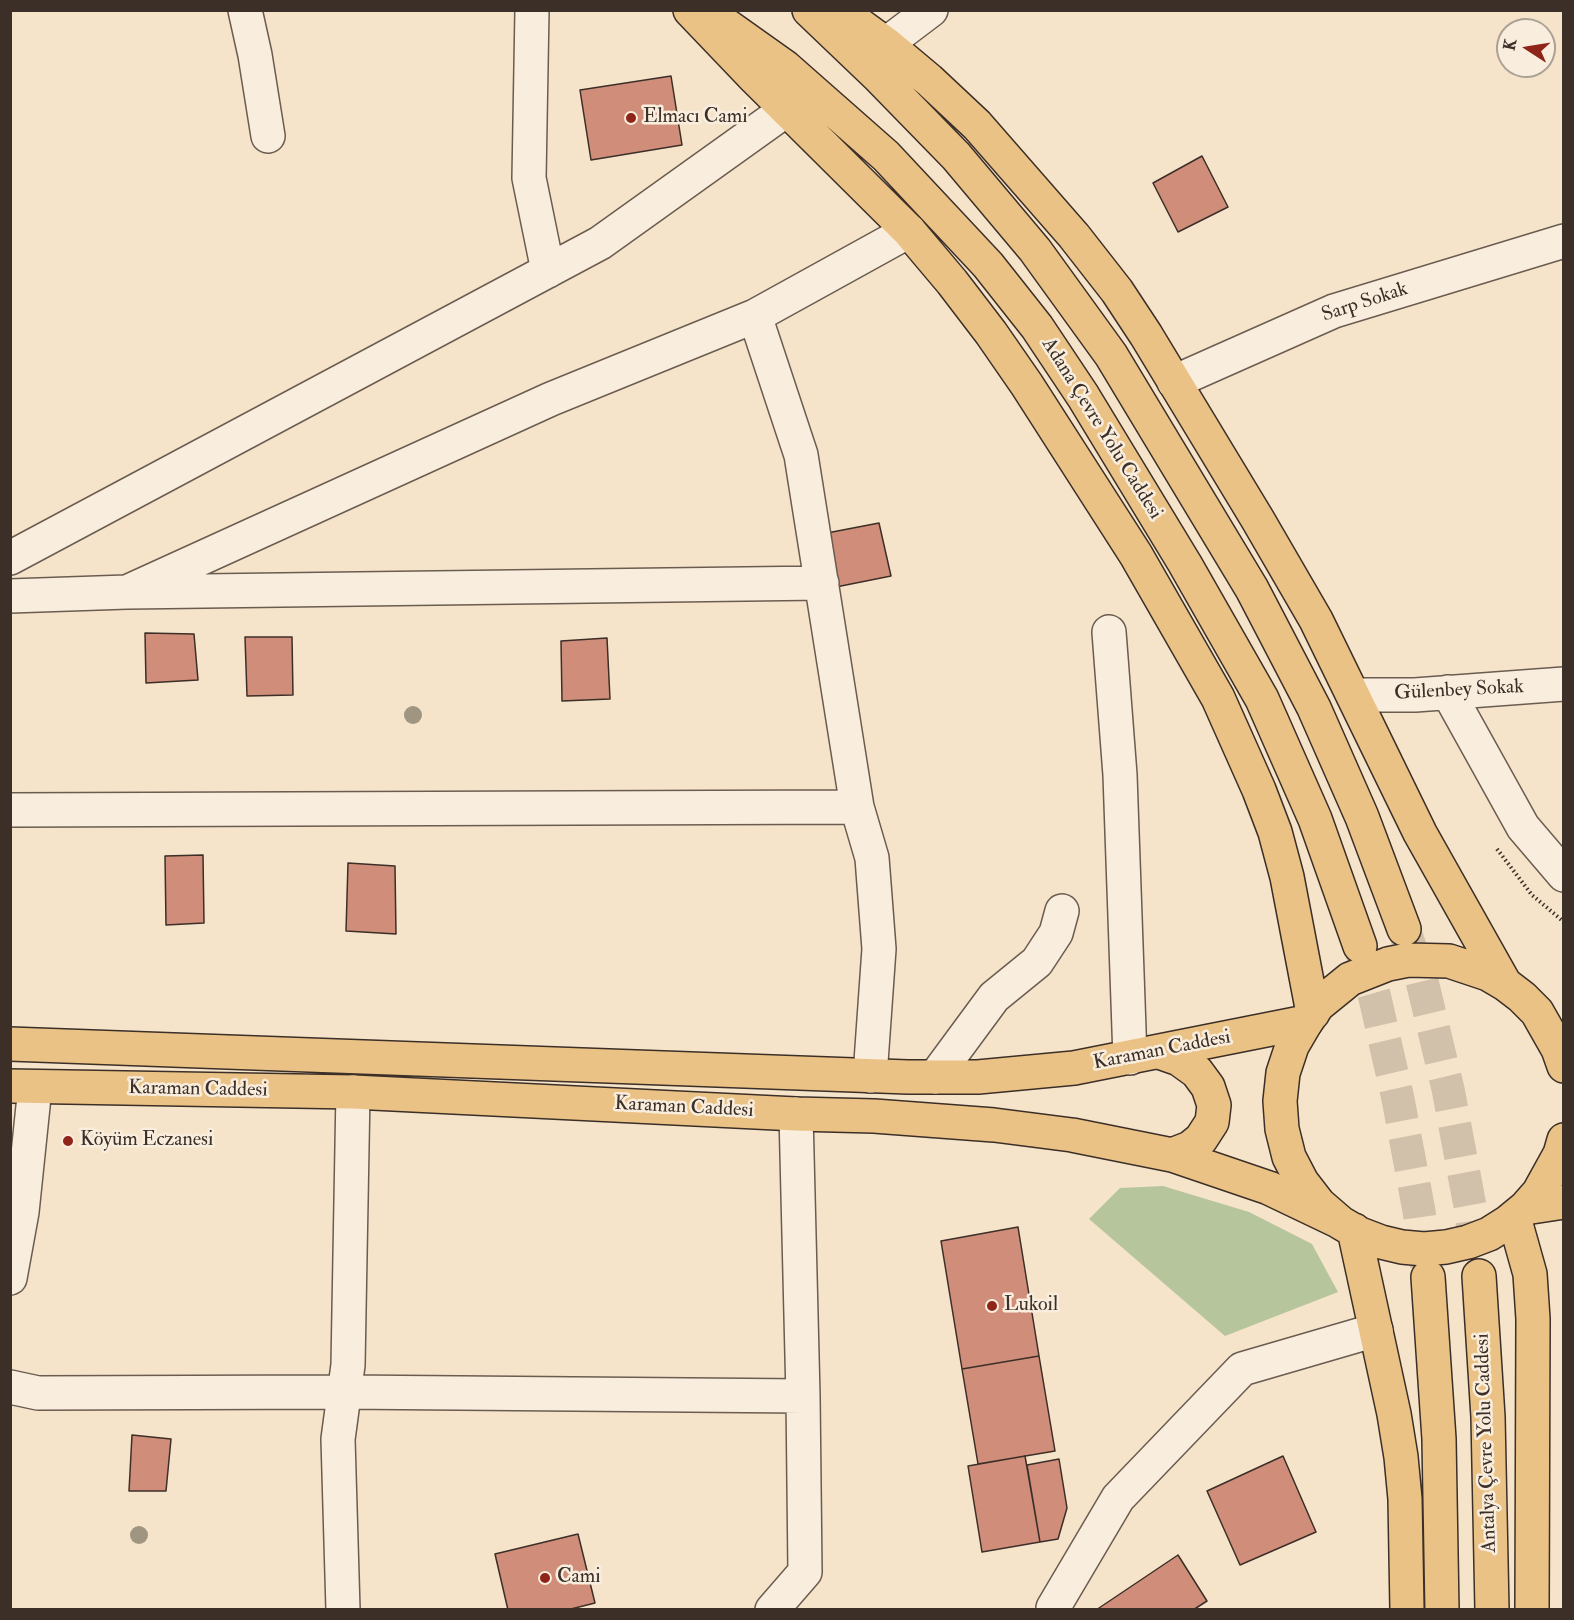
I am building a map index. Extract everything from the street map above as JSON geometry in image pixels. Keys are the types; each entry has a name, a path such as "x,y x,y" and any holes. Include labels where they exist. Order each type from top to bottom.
{"main road":[{"path":"690,10 786,110 909,231 971,307 1027,385 1136,555 1218,698 1240,745 1275,832 1287,877 1309,1017"},
{"name":"Adana Çevre Yolu Caddesi","path":"705,10 785,66 886,156 988,265 1037,327 1083,396 1149,505 1262,699 1315,819 1360,946"},
{"path":"808,10 956,156 1035,250 1111,355 1252,589 1314,708 1340,763 1404,929"},
{"path":"839,10 886,44 977,125 1060,219 1117,291 1264,530 1316,620 1420,833 1514,991 1537,1012 1558,1049 1563,1066"},
{"path":"1407,1610 1405,1509 1401,1456 1376,1330 1347,1226 1319,1204 1302,1182 1289,1156 1282,1129 1280,1101 1283,1073 1292,1046 1309,1017 1334,991 1350,979 1388,964 1408,960 1449,961 1488,974 1514,991 1563,1013"},
{"name":"Karaman Caddesi","path":"10,1044 870,1076 978,1077 1074,1068 1145,1055 1309,1017"},
{"path":"1145,1055 1179,1059 1197,1072 1208,1087 1214,1105 1212,1122 1201,1139 1190,1148 1172,1155"},
{"name":"Karaman Caddesi","path":"23,1086 353,1092 874,1116 1033,1129 1172,1155 1269,1188 1381,1242 1402,1247 1435,1248 1468,1242 1489,1234 1519,1212"},
{"path":"1519,1212 1539,1192 1560,1154 1563,1140"},
{"path":"1519,1212 1563,1202"},
{"path":"1519,1212 1530,1274 1533,1319 1533,1610"},
{"name":"Antalya Çevre Yolu Caddesi","path":"1479,1276 1487,1406 1492,1610"},
{"path":"1428,1277 1438,1428 1442,1610"}],"street":[{"path":"245,10 268,136"},
{"path":"532,10 529,178 548,271"},
{"path":"886,44 931,10"},
{"path":"10,558 600,243 786,110"},
{"path":"127,592 551,399 755,316 909,231"},
{"name":"Sarp Sokak","path":"1174,382 1334,311 1563,241"},
{"path":"755,316 801,455 857,807 872,858 879,949 870,1076"},
{"path":"10,596 127,592 822,583"},
{"path":"1109,632 1145,1055"},
{"name":"Gülenbey Sokak","path":"1354,695 1415,695 1563,684"},
{"path":"1448,692 1523,827 1563,875"},
{"path":"10,810 857,807"},
{"path":"935,1077 994,997 1037,962 1056,933 1062,911"},
{"path":"10,1278 22,1212 23,1086"},
{"path":"344,1610 338,1439 348,1365 353,1092"},
{"path":"772,1610 805,1572 796,1114"},
{"path":"1053,1608 1118,1498 1242,1369 1376,1330"},
{"path":"10,1387 38,1393 803,1395"}],"green space":[{"path":"1163,1186 1249,1212 1312,1244 1338,1292 1225,1336 1089,1219 1120,1188"}],"building":[{"name":"Elmacı Cami","path":"671,76 682,145 591,160 580,90"},
{"path":"1202,156 1228,207 1178,232 1153,183"},
{"path":"879,523 891,576 836,587 827,533"},
{"path":"145,633 194,634 198,680 146,683"},
{"path":"245,637 292,637 293,695 247,696"},
{"path":"607,638 610,699 562,701 561,641"},
{"path":"203,855 204,923 166,925 165,856"},
{"path":"348,863 395,866 396,934 346,931"},
{"path":"1018,1227 1039,1356 962,1369 941,1241"},
{"path":"1039,1356 1055,1451 978,1464 962,1369"},
{"path":"132,1435 171,1439 166,1491 129,1491"},
{"path":"1025,1456 1040,1542 982,1552 968,1466"},
{"path":"1283,1456 1316,1532 1240,1565 1207,1491"},
{"path":"1059,1459 1067,1508 1058,1539 1040,1542 1027,1465"},
{"name":"Cami","path":"578,1534 595,1603 567,1610 508,1610 495,1554"},
{"path":"1178,1555 1207,1601 1193,1610 1096,1610"}],"tunnel":[{"path":"1406,935 1422,981 1448,1089 1470,1206 1479,1276"},
{"path":"1360,946 1374,994 1398,1099 1419,1211 1428,1276"}],"place":[{"name":"Elmacı Cami","path":"631,118"},
{"name":"Köyüm Eczanesi","path":"68,1141"},
{"name":"Lukoil","path":"992,1306"},
{"name":"Cami","path":"545,1578"}]}
